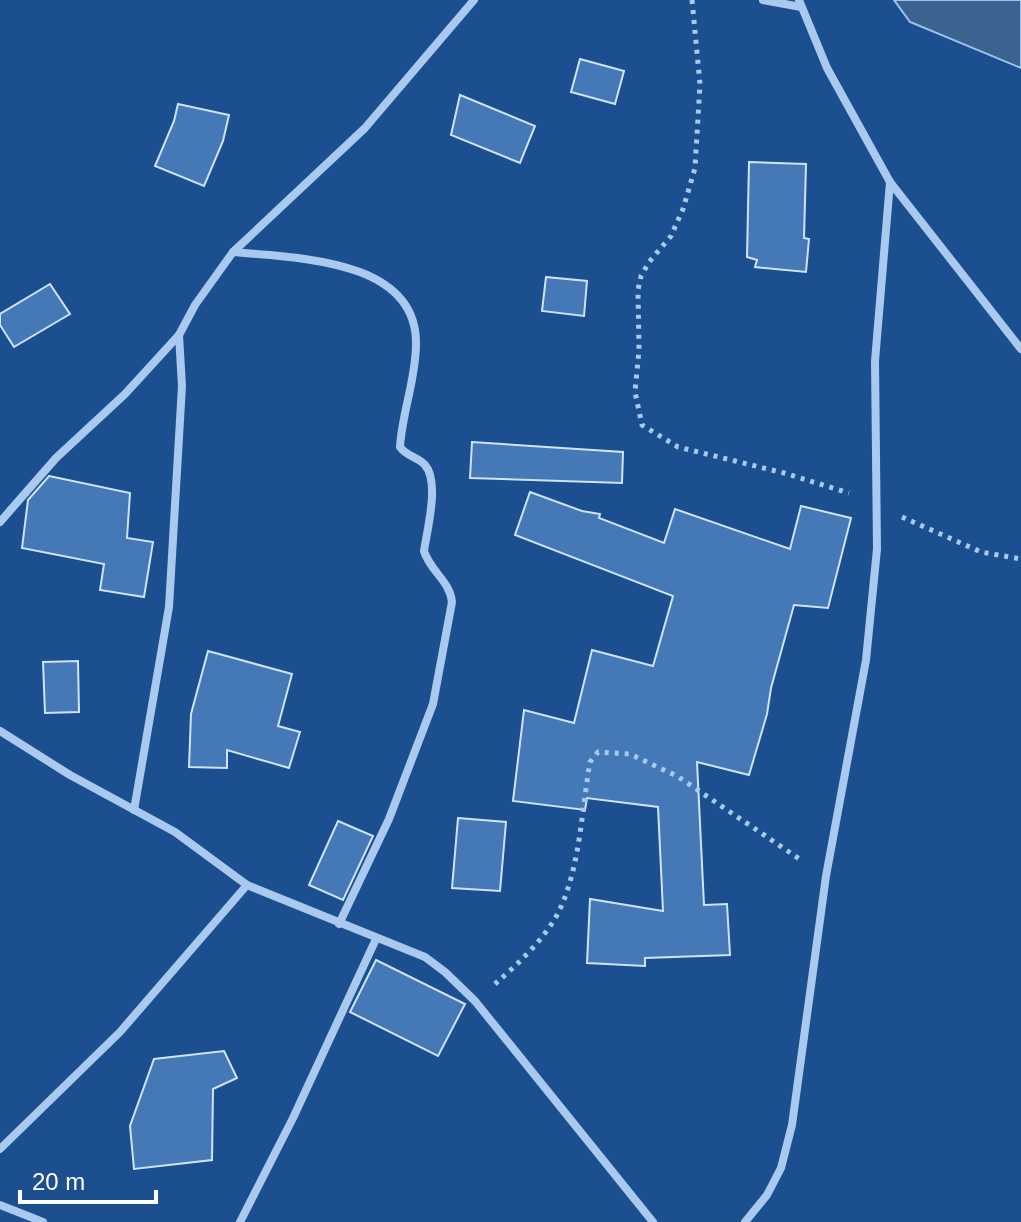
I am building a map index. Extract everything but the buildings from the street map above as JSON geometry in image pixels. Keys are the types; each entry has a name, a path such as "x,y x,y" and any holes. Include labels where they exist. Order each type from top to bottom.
{"street":[{"path":"0,522 56,458 125,394 179,335 195,305 233,252 365,128 474,0"},
{"path":"763,0 800,4 827,68 890,182 1021,349"},
{"path":"745,1222 767,1195 781,1168 792,1125 826,876 866,660 877,549 875,361 890,182"},
{"path":"233,252 306,260 361,271 384,284 400,299 414,320 416,359 400,447 404,453 424,464 430,473 433,488 424,551 451,592 452,602 433,704 389,819 339,924"},
{"path":"134,810 169,607 182,386 179,335"},
{"path":"0,731 70,775 175,832 247,885 425,957 445,972 475,1001 653,1222"},
{"path":"0,1149 120,1032 247,885"},
{"path":"240,1222 293,1118 376,939"},
{"path":"0,1205 43,1222"}],"path":[{"path":"692,0 700,84 695,168 671,236 649,262 638,290 639,350 635,392 642,425 678,447 840,488 981,552 1021,559"},
{"path":"475,1001 509,972 559,911 574,864 590,762 598,752 630,754 677,776 826,876"}],"water":[{"path":"894,0 1021,0 1021,68 910,22"}]}
